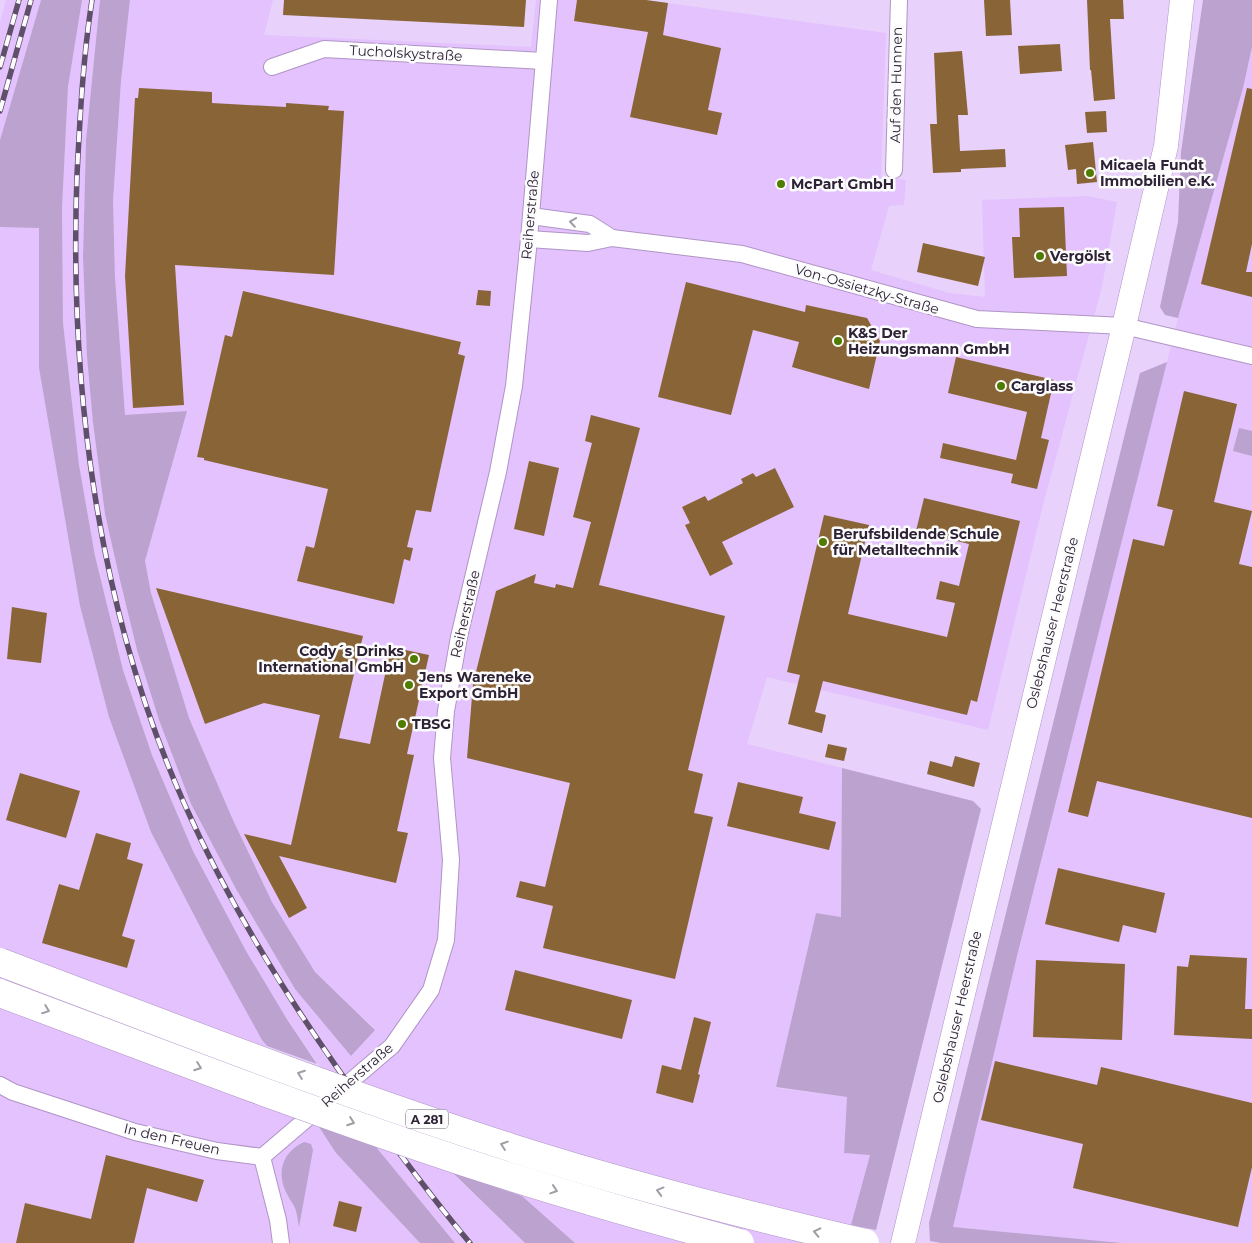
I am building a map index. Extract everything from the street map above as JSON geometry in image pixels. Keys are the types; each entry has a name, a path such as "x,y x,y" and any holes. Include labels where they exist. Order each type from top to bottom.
{"highway":[{"name":"A 281","path":"0,962 351,1092 511,1147 645,1188 865,1243"},
{"name":"A 281","path":"0,992 196,1066 460,1160 586,1200 740,1243"}],"main road":[{"name":"Oslebshauser Heerstraße","path":"903,1243 1166,146 1182,0"}],"street":[{"name":"Reiherstraße","path":"262,1157 392,1046 431,990 446,940 451,860 442,758 446,711 459,637 498,472 514,386 529,239 549,0"},
{"name":"Auf den Hunnen","path":"894,170 899,0"},
{"name":"Tucholskystraße","path":"272,67 324,49 543,61"},
{"name":"Von-Ossietzky-Straße","path":"531,216 590,224 612,238"},
{"name":"Von-Ossietzky-Straße","path":"529,239 588,243 612,238 742,254 977,319 1124,326 1252,356"},
{"name":"In den Freuen","path":"0,1085 13,1092 135,1132 217,1151 262,1157"},
{"path":"262,1157 278,1220 281,1243"}],"shaded area":[{"path":"6,0 41,0 0,140 0,22"},
{"path":"41,0 82,0 68,87 62,208 63,323 79,465 95,556 123,670 152,755 193,851 246,951 288,1021 317,1064 267,1046 262,1040 208,942 151,832 109,717 80,606 39,368 39,228 0,227 0,140"},
{"path":"82,0 100,0 86,140 83,257 93,423 105,514 137,650 159,720 191,804 236,889 295,989 375,1029 315,972 272,902 233,820 189,718 151,593 145,561 187,411 125,416 115,277 113,201 121,81 130,0 273,0 264,35 531,47 536,0 645,0 886,33 881,177 906,180 904,205 889,206 871,270 949,293 985,297 982,200 1088,196 1117,202 1102,287 1043,505 988,730 767,677 747,744 842,768 841,917 816,913 776,1088 847,1097 844,1153 870,1154 847,1243 575,1243 522,1196 454,1175 525,1243 455,1243 376,1147 288,1021 246,951 193,851 152,755 123,670 95,556 79,465 63,323 62,208 68,87"},
{"path":"100,0 130,0 121,81 113,201 115,277 125,415 187,411 145,561 151,593 189,718 233,820 272,902 315,972 375,1030 351,1056 295,989 236,889 191,804 159,720 137,650 120,580 105,514 93,423 87,356 83,257 86,140"},
{"path":"1203,0 1252,0 1252,47 1243,88 1178,318 1165,315 1160,307 1178,222 1181,152"},
{"path":"1252,47 1252,1243 1122,1243 952,1227 1017,956 1178,318 1243,88"},
{"path":"0,227 39,227 39,368 80,606 109,717 262,1040 336,1153 420,1243 0,1243"},
{"path":"1167,362 1017,956 953,1227 1122,1243 941,1243 930,1241 929,1223 1140,373"},
{"path":"1239,428 1252,431 1252,456 1233,451"},
{"path":"842,768 973,801 981,809 876,1230 851,1225 870,1155 844,1153 847,1097 776,1087 816,913 841,917"},
{"path":"319,1127 376,1147 455,1243 420,1243 336,1153"},
{"path":"304,1142 311,1144 313,1150 299,1227 295,1208 284,1186 282,1171 286,1157"},
{"path":"453,1173 522,1196 575,1243 525,1243"}],"building":[{"path":"284,0 526,0 524,27 283,15"},
{"path":"577,0 646,0 668,3 663,35 721,48 708,110 722,113 717,135 630,117 648,32 574,21"},
{"path":"984,0 1010,0 1012,35 986,36"},
{"path":"1087,0 1123,0 1124,19 1110,19 1115,99 1094,101 1090,70"},
{"path":"1060,44 1062,71 1020,74 1018,46"},
{"path":"962,51 968,115 958,115 960,151 1005,149 1006,167 961,169 961,172 933,173 930,124 937,124 934,53"},
{"path":"139,88 212,92 212,103 286,107 286,103 329,106 328,110 344,111 334,275 175,265 184,405 133,408 125,276 135,98 138,98"},
{"path":"1247,88 1252,89 1252,244 1246,272 1252,272 1252,297 1201,284"},
{"path":"1106,111 1107,132 1087,133 1085,112"},
{"path":"1093,142 1097,182 1077,184 1076,169 1068,170 1065,145"},
{"name":"Vergölst","path":"1064,207 1067,276 1014,278 1012,237 1020,237 1019,208"},
{"path":"923,243 985,257 978,286 917,272"},
{"path":"686,282 805,312 806,305 867,318 880,341 869,389 792,367 799,342 753,330 731,415 658,397"},
{"path":"478,290 491,291 490,306 476,305"},
{"path":"243,291 461,342 458,354 465,356 431,512 416,510 407,547 413,548 410,561 404,559 394,604 297,581 306,546 314,548 328,489 197,457 225,335 232,337"},
{"path":"956,357 1054,380 1041,438 1049,440 1037,489 1011,483 1013,474 940,458 943,443 1016,460 1027,412 948,393"},
{"path":"1184,391 1237,404 1214,502 1252,511 1239,564 1252,567 1252,818 1097,781 1088,817 1068,812 1133,539 1164,546 1173,510 1157,506"},
{"path":"591,415 640,428 599,585 725,616 688,770 703,774 694,813 713,817 675,979 543,948 553,906 516,897 520,881 545,887 570,783 467,758 473,684 496,591 536,574 534,583 555,588 556,584 573,588 591,522 573,517 592,443 585,441"},
{"path":"529,461 559,468 544,536 514,529"},
{"path":"775,468 794,507 722,542 733,564 710,576 685,525 690,523 682,507 705,496 708,501 743,483 741,479 753,473 756,477"},
{"path":"924,498 1020,521 977,702 971,700 967,715 823,681 815,712 826,715 822,733 788,724 800,675 787,672 824,515 869,525 848,614 947,637 955,603 936,599 940,581 959,586 969,544 916,531"},
{"path":"156,588 363,636 339,738 370,744 391,647 429,655 407,754 414,755 397,831 408,833 396,883 279,856 307,908 289,918 244,834 291,845 320,715 264,703 205,724"},
{"path":"12,607 47,613 41,663 7,659"},
{"path":"828,744 847,748 844,761 825,757"},
{"path":"955,756 980,763 974,787 927,774 930,761 952,767"},
{"path":"20,773 80,791 66,838 6,820"},
{"path":"738,782 803,797 799,813 836,822 829,850 727,826"},
{"path":"96,833 131,843 127,859 143,864 122,936 135,940 127,968 42,943 59,884 79,890"},
{"path":"1058,868 1165,893 1156,933 1123,925 1119,942 1045,924"},
{"path":"1190,955 1247,958 1245,1009 1252,1009 1252,1039 1174,1035 1177,966 1188,967"},
{"path":"1036,960 1125,964 1122,1040 1033,1037"},
{"path":"515,970 632,1000 622,1039 505,1010"},
{"path":"694,1017 711,1022 693,1103 656,1093 662,1065 681,1070"},
{"path":"995,1061 1097,1085 1101,1067 1252,1103 1252,1167 1238,1227 1073,1188 1083,1144 981,1120"},
{"path":"106,1155 204,1180 197,1202 147,1188 134,1243 16,1243 25,1203 91,1219"},
{"path":"339,1201 362,1207 356,1232 333,1226"}],"railway":[{"path":"0,67 19,0"},
{"path":"0,111 31,0"},
{"path":"92,0 84,65 77,175 78,335 84,415 95,495 110,574 129,652 154,729 184,803 203,844 246,925 293,1002 344,1078 419,1180 470,1243"},
{"path":"355,1081 381,1113"}],"place":[{"name":"Micaela Fundt Immobilien e.K.","path":"1090,173"},
{"name":"McPart GmbH","path":"781,184"},
{"name":"Vergölst","path":"1040,256"},
{"name":"K&S Der Heizungsmann GmbH","path":"838,341"},
{"name":"Carglass","path":"1001,386"},
{"name":"Berufsbildende Schule für Metalltechnik","path":"823,542"},
{"name":"Cody´s Drinks International GmbH","path":"414,659"},
{"name":"Jens Wareneke Export GmbH","path":"409,685"},
{"name":"TBSG","path":"402,724"}]}
